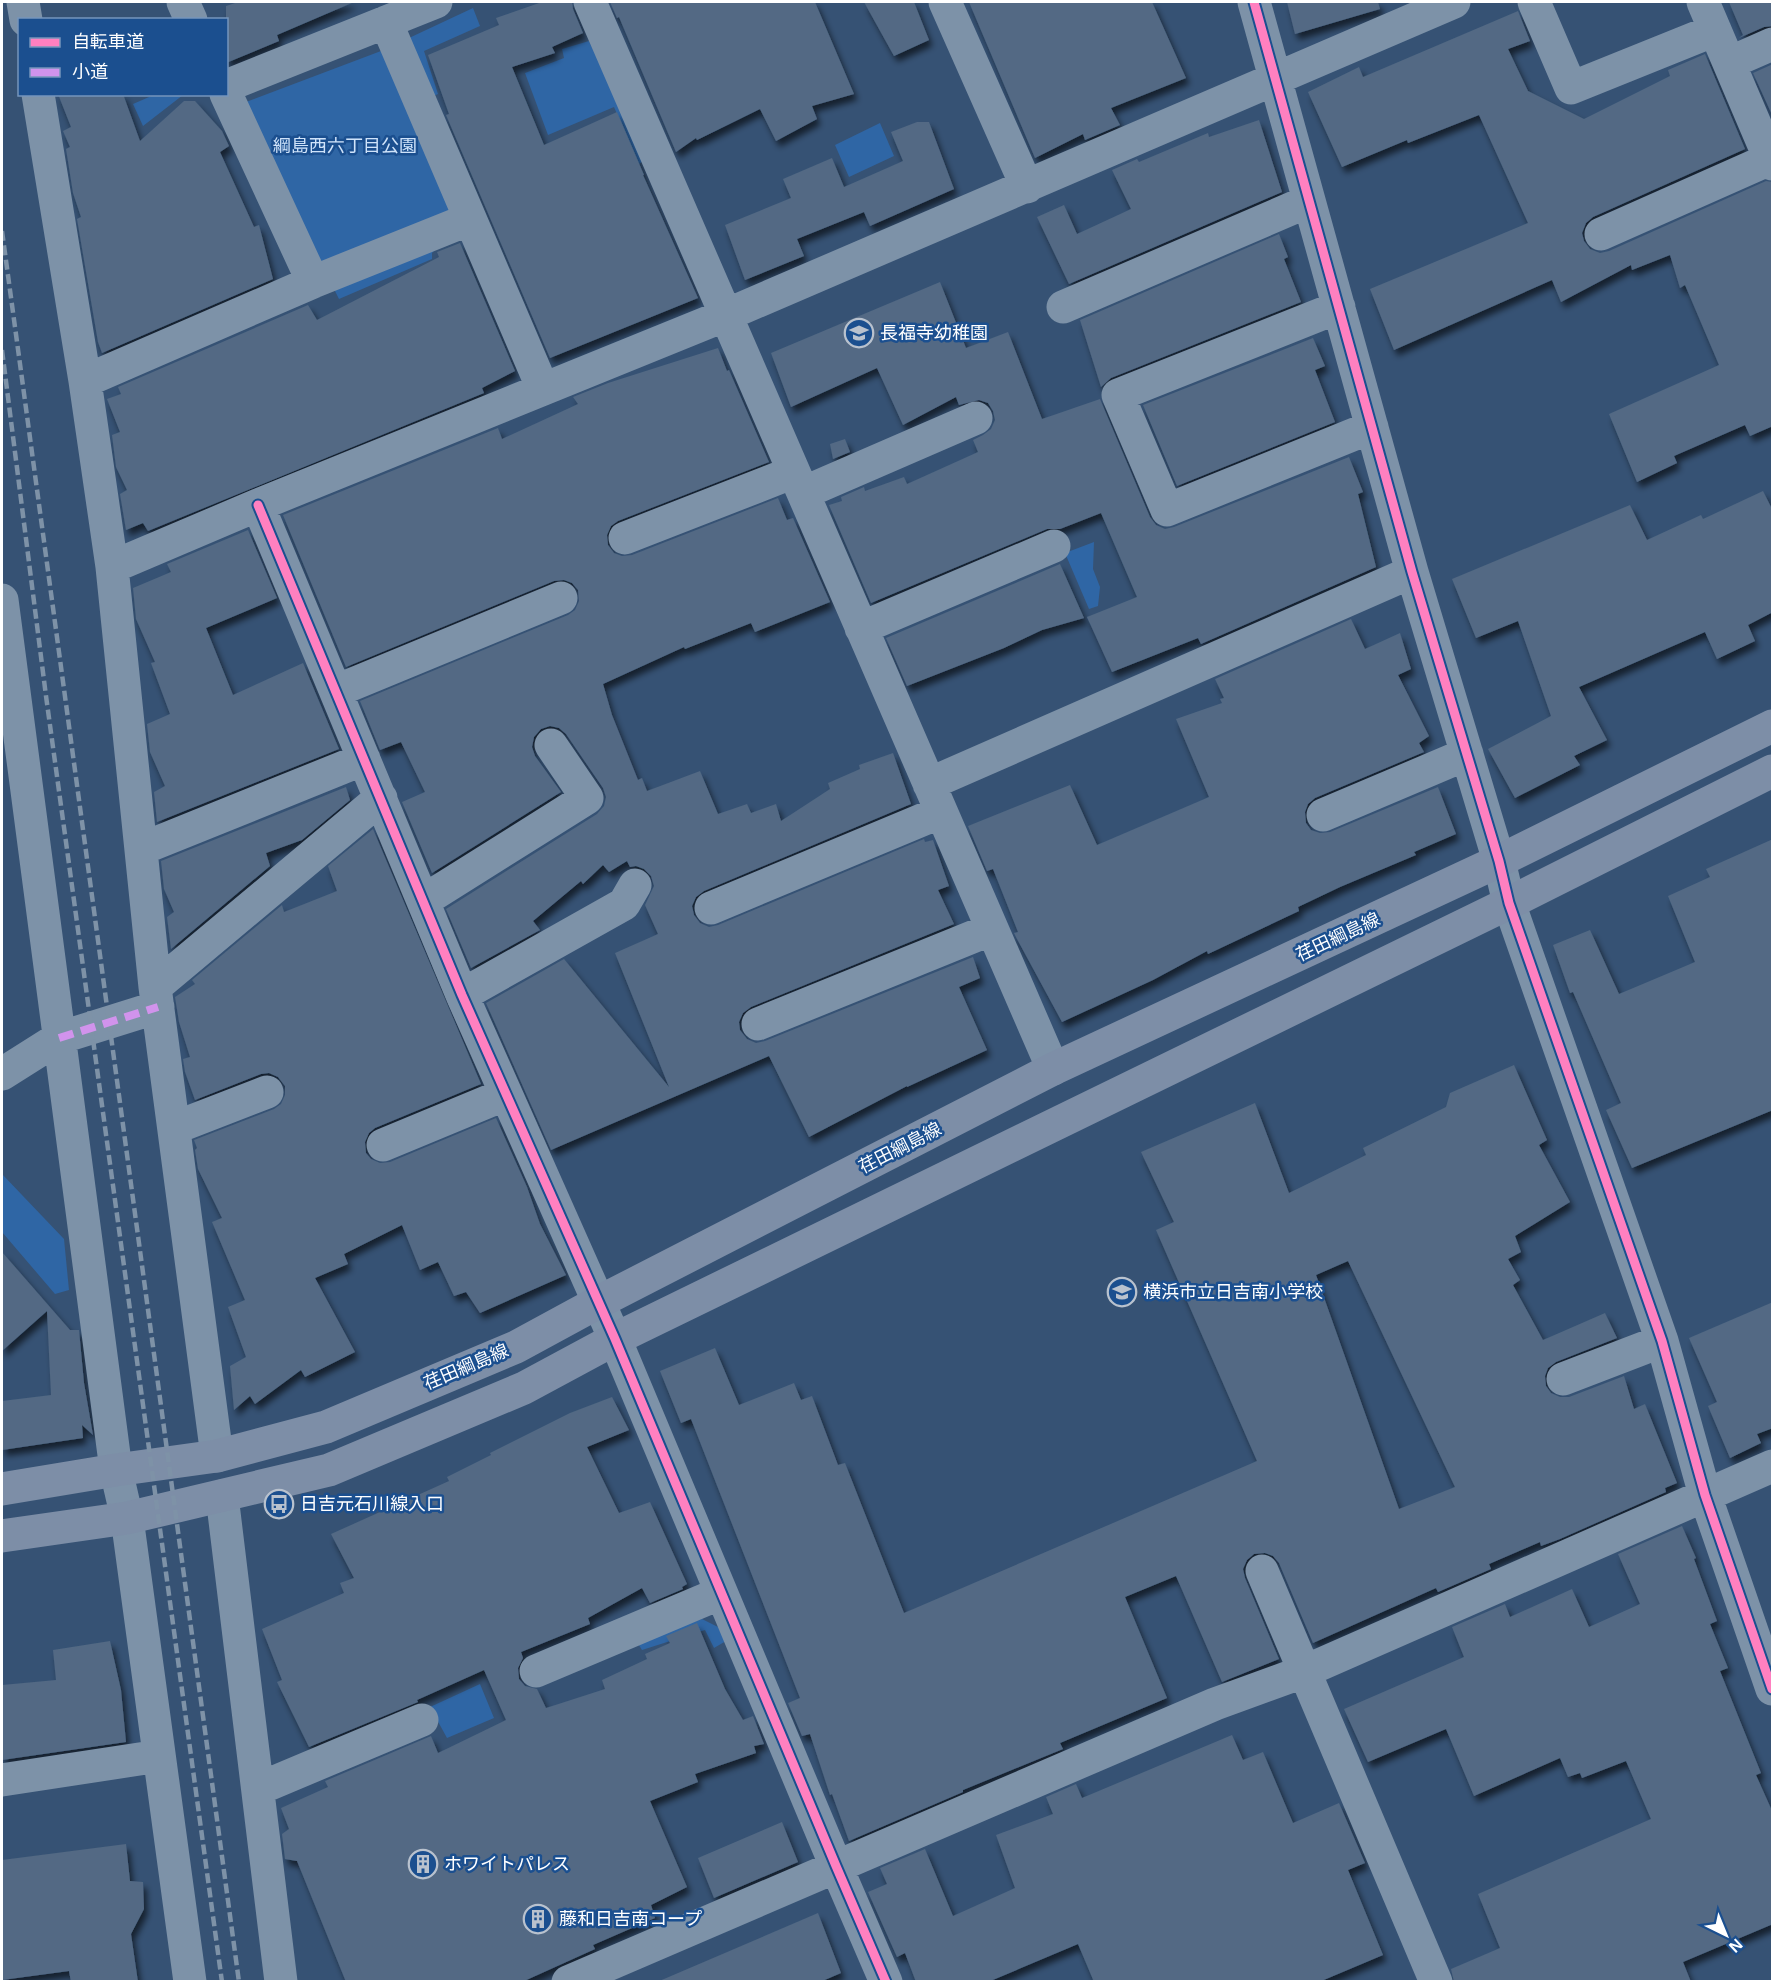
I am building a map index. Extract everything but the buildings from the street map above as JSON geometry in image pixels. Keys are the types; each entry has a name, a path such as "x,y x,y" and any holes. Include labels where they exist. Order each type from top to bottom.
{"main road":[{"name":"荏田綱島線","path":"2,1489 217,1456 326,1427 516,1347 597,1303 1053,1070 1499,861 1773,726"},
{"path":"2,1536 127,1518 329,1470 524,1388 615,1340 1509,903 1773,771"}],"street":[{"path":"23,2 26,18"},
{"path":"183,2 190,18"},
{"path":"228,85 436,2"},
{"path":"590,2 1053,1070"},
{"path":"945,2 1027,187"},
{"path":"1254,2 1412,572 1499,861 1509,903 1662,1341 1705,1495 1773,1689"},
{"path":"112,567 258,505 726,315 1027,187 1275,78 1418,9 1454,2"},
{"path":"1534,2 1571,88 1709,16 1771,162 1602,234"},
{"path":"386,22 543,389"},
{"path":"1729,63 1773,44"},
{"path":"38,96 85,381 112,567 156,997 217,1456"},
{"path":"227,96 313,282"},
{"path":"1062,307 1309,201"},
{"path":"85,381 313,282 470,219"},
{"path":"1339,307 1118,395 1167,510 1372,427"},
{"path":"625,538 798,482 976,418"},
{"path":"258,505 462,995 615,1340 886,1982"},
{"path":"861,628 1054,546"},
{"path":"711,908 935,798 1412,572"},
{"path":"336,691 561,598"},
{"path":"3,620 116,1470 127,1518 190,1982"},
{"path":"423,901 587,798 551,745"},
{"path":"1323,815 1467,754"},
{"path":"141,849 364,759"},
{"path":"2,1074 59,1038 156,997 381,798"},
{"path":"462,995 624,904 635,885"},
{"path":"758,1024 992,929"},
{"path":"174,1128 267,1092"},
{"path":"383,1144 506,1094"},
{"path":"1563,1379 1662,1341"},
{"path":"568,1982 1215,1704 1303,1672 1773,1466"},
{"path":"222,1496 281,1982"},
{"path":"1262,1572 1436,1982"},
{"path":"536,1671 721,1593"},
{"path":"258,1789 422,1720"},
{"path":"2,1780 159,1756"}],"green space":[{"path":"473,8 480,26 424,51 438,94 431,97 409,38"},
{"path":"589,41 646,159 639,164 614,107 548,135 525,73 564,58 562,49"},
{"name":"綱島西六丁目公園","path":"381,51 453,214 320,264 246,102"},
{"path":"151,96 182,96 143,126 133,104"},
{"path":"880,123 894,156 849,177 835,145"},
{"path":"447,236 432,253 432,259 339,299 334,289"},
{"path":"1094,542 1093,569 1100,587 1098,606 1089,609 1065,553"},
{"path":"2,1174 64,1239 69,1290 55,1294 2,1232"},
{"path":"702,1619 718,1627 726,1641 714,1648 705,1630 642,1650 637,1642"},
{"path":"480,1684 494,1718 447,1738 430,1707"}],"railway":[{"path":"2,231 239,1982"},
{"path":"2,350 46,696 222,1982"}],"marked path":[{"path":"59,1038 158,1007"}],"cycle path":[{"path":"1254,2 1412,572 1499,861 1509,903 1662,1341 1705,1495 1772,1689"},
{"path":"258,505 462,995 615,1339 886,1982"}],"place":[{"name":"長福寺幼稚園","path":"859,333"},
{"name":"横浜市立日吉南小学校","path":"1122,1292"},
{"name":"日吉元石川線入口","path":"279,1504"},
{"name":"ホワイトパレス","path":"423,1864"},
{"name":"藤和日吉南コープ","path":"538,1919"}]}
